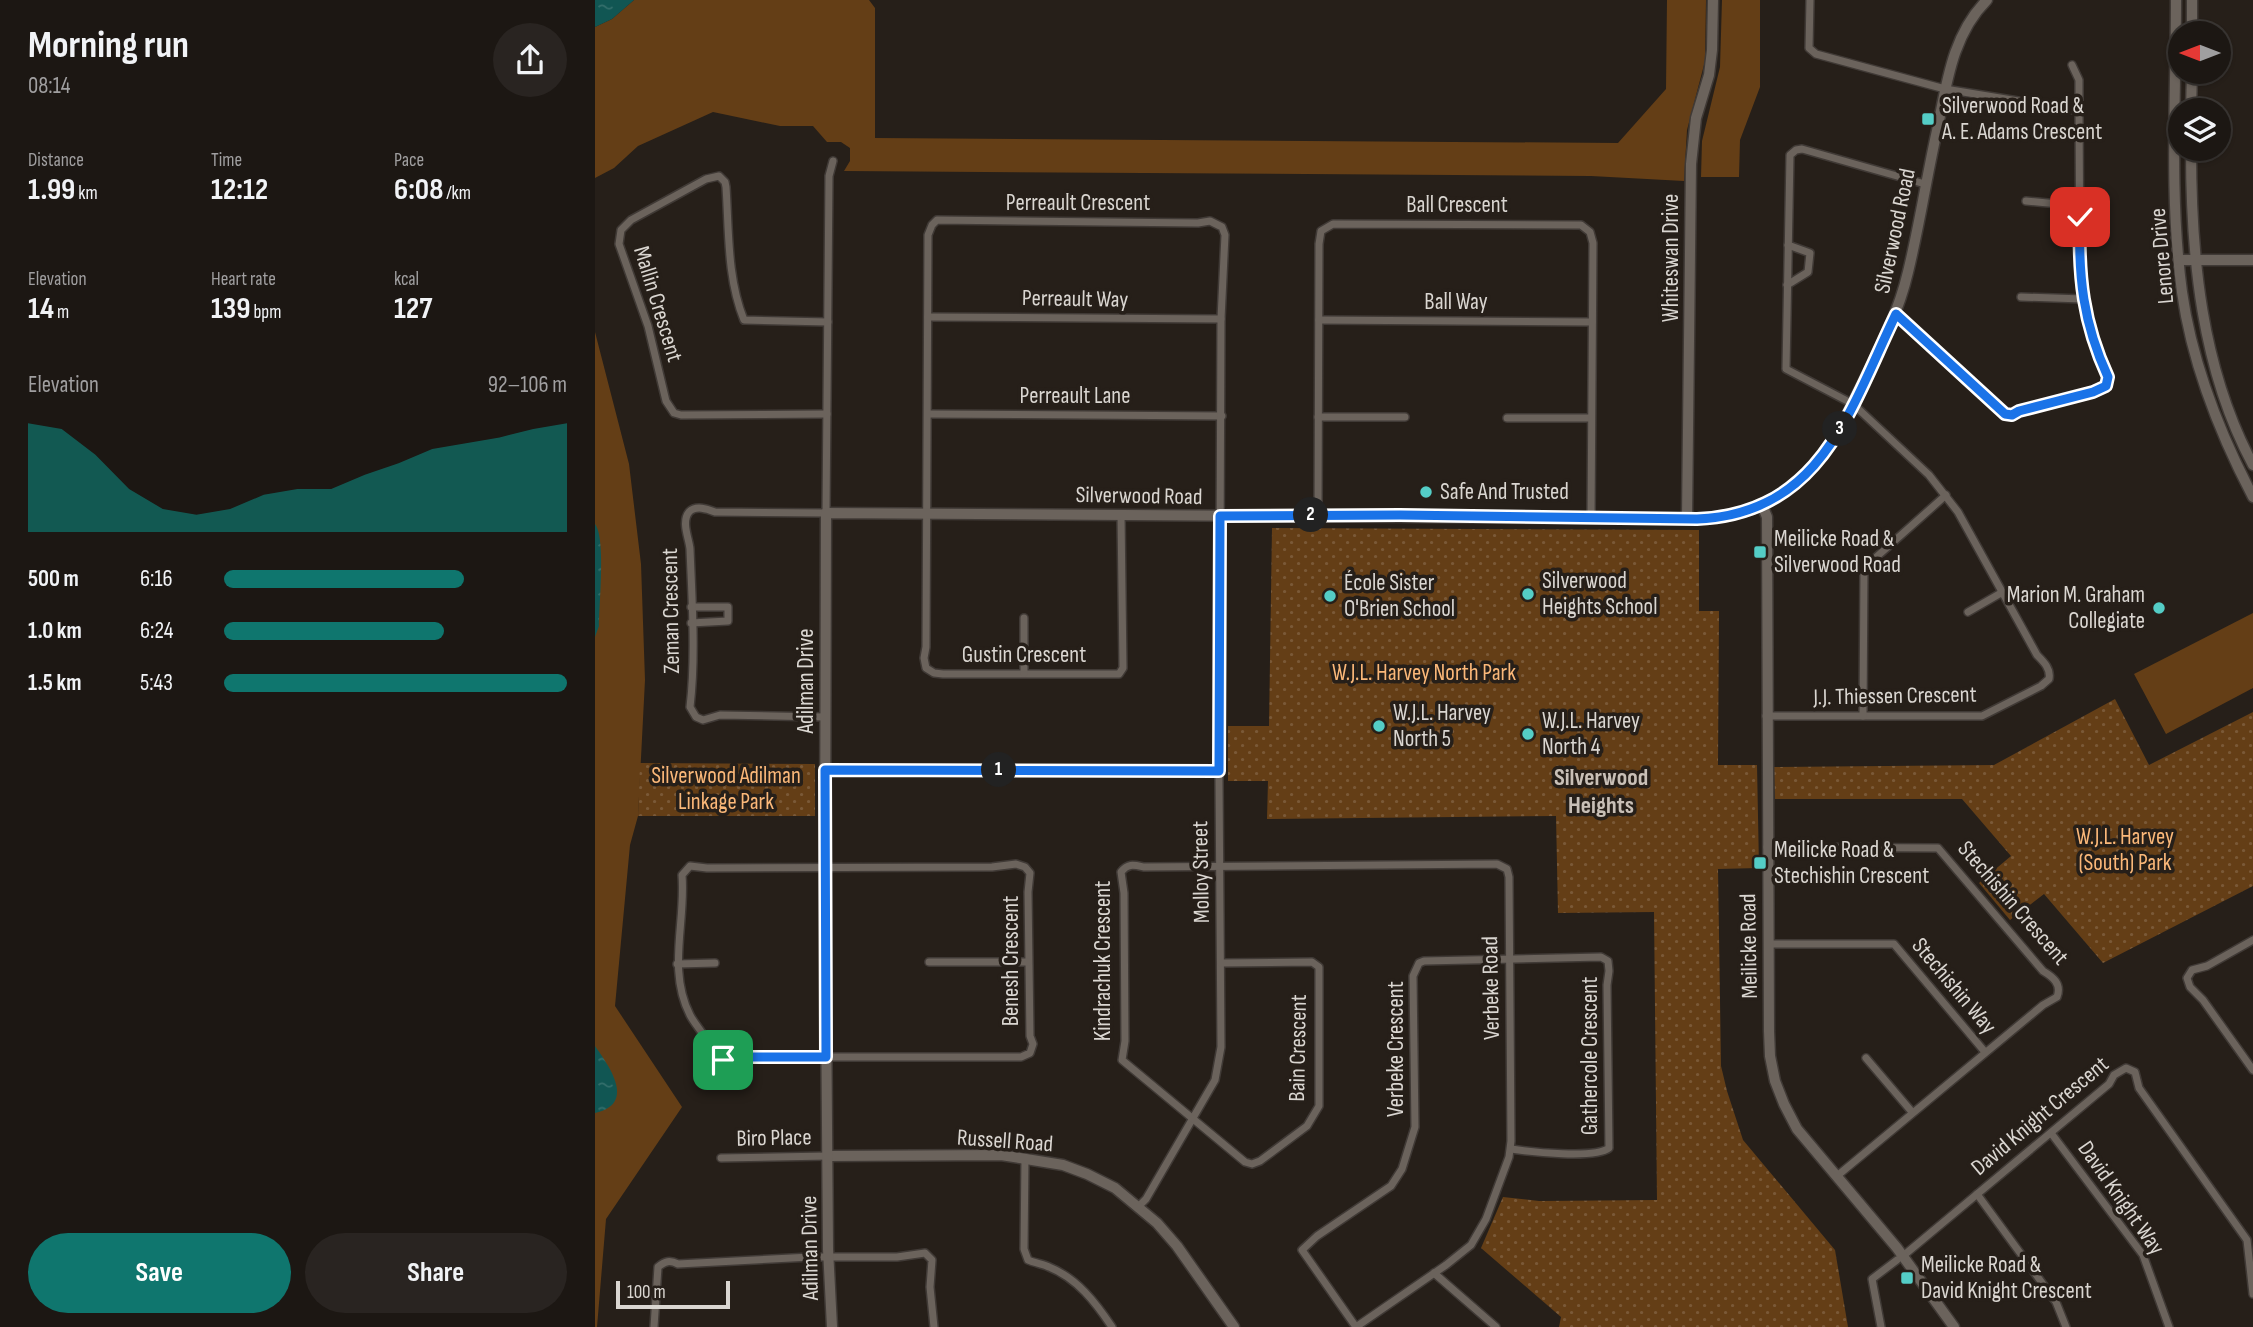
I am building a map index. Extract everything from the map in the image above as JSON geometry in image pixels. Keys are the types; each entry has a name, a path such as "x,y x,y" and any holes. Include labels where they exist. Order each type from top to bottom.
{"street":[{"name":"Whiteswan Drive","path":"1687,519 1691,164 1696,118 1709,75 1713,0"},
{"path":"1810,0 1809,48 1812,53 1945,89 2079,111"},
{"name":"Silverwood Road","path":"826,513 1687,519 1721,518 1762,505 1786,491 1818,464 1838,433 1896,314 1908,272 1945,89 1959,41 1987,0"},
{"name":"Lenore Drive","path":"2176,0 2176,204 2182,295 2217,420 2253,497"},
{"path":"2192,0 2192,21"},
{"path":"1896,314 2005,414 2012,415 2106,386 2108,377 2083,299 2079,259 2079,80 2072,65"},
{"path":"1787,285 1788,163 1790,155 1796,150 1806,150 1925,184"},
{"name":"Adilman Drive","path":"832,1327 826,1057 825,717 829,176 833,161"},
{"name":"Lenore Drive","path":"2191,161 2191,213 2199,294 2217,372 2229,409 2253,464"},
{"name":"Mallin Crescent","path":"827,414 674,413 666,401 648,326 619,244 621,230 631,220 706,178 719,176 726,187 733,281 737,303 744,320 828,322"},
{"path":"2026,201 2080,206"},
{"name":"Perreault Crescent","path":"927,513 928,235 932,225 937,220 1210,221 1222,227 1225,235 1221,319 1220,516"},
{"name":"Ball Crescent","path":"1318,515 1321,231 1333,224 1581,225 1590,232 1593,243 1591,519"},
{"path":"1787,285 1808,272 1810,253 1788,245"},
{"path":"2179,260 2253,260"},
{"name":"J.J. Thiessen Crescent","path":"1766,716 1982,716 2047,682 2050,677 2049,670 2037,655 2001,593 1958,512 1929,475 1853,404 1786,369 1787,285"},
{"path":"2021,296 2083,299"},
{"name":"Perreault Way","path":"928,317 1221,319"},
{"name":"Ball Way","path":"1319,320 1592,322"},
{"name":"Perreault Lane","path":"927,414 1222,416"},
{"path":"1318,417 1405,417"},
{"path":"1507,418 1591,418"},
{"path":"1863,716 1864,568 1946,495"},
{"name":"Meilicke Road","path":"1762,505 1767,517 1768,944 1770,1056 1775,1081 1797,1129 1837,1176 1954,1327"},
{"name":"Zeman Crescent","path":"825,717 720,715 708,720 696,718 690,707 691,607 689,536 685,522 689,512 702,508 715,512 826,513"},
{"name":"Gustin Crescent","path":"927,513 924,659 926,668 943,674 1119,674 1123,668 1121,515"},
{"name":"Molloy Street","path":"1139,1206 1146,1199 1215,1080 1221,1048 1220,516"},
{"path":"1968,612 2001,593"},
{"path":"691,607 728,607 728,621 691,623"},
{"path":"1024,618 1024,673"},
{"path":"825,770 1219,771"},
{"name":"Stechishin Crescent","path":"1767,847 1938,848 2043,971 2059,985 2057,997 2043,1005 1985,1052 1837,1176"},
{"name":"Benesh Crescent","path":"677,964 689,1014 714,1055 723,1060 737,1057 1021,1058 1030,1053 1033,1044 1030,1036 1028,962 1030,873 1025,867 1016,864 992,867 825,868"},
{"name":"Kindrachuk Crescent","path":"1192,1118 1122,1060 1125,1041 1124,893 1121,872 1132,864 1144,867 1220,867"},
{"name":"Verbeke Road","path":"1220,867 1490,864 1503,866 1510,877 1511,1149 1486,1219 1475,1240 1434,1273 1356,1327"},
{"path":"715,963 677,964 682,875 690,866 825,868"},
{"path":"2253,940 2207,966 2192,970 2187,978 2190,987 2203,1000 2253,1070"},
{"name":"Stechishin Way","path":"1768,944 1893,944 1985,1052"},
{"name":"Gathercole Crescent","path":"1510,960 1601,957 1608,961 1609,971 1609,1148 1597,1155 1538,1153 1511,1149"},
{"name":"Verbeke Crescent","path":"1356,1327 1302,1250 1391,1186 1402,1169 1415,1127 1413,976 1416,968 1424,961 1510,960"},
{"path":"929,962 1028,962"},
{"name":"Bain Crescent","path":"1192,1118 1245,1162 1252,1164 1307,1126 1319,1106 1319,967 1312,962 1221,963"},
{"path":"1866,1058 1912,1112"},
{"name":"David Knight Crescent","path":"1881,1327 1872,1279 2109,1084 2118,1071 2126,1068 2131,1069 2137,1077 2139,1088 2247,1240 2253,1294"},
{"name":"David Knight Way","path":"2051,1133 2143,1255 2169,1327"},
{"name":"Russell Road","path":"828,1156 1001,1155 1063,1164 1087,1174 1115,1188 1139,1206 1177,1246 1234,1327"},
{"name":"Biro Place","path":"721,1158 828,1156"},
{"path":"1025,1158 1024,1249 1028,1260 1050,1267 1075,1282 1096,1304 1112,1327"},
{"path":"1977,1194 2056,1301 2066,1327"},
{"path":"654,1327 658,1267 663,1262 678,1264 897,1257 925,1253 932,1260 930,1287 934,1327"},
{"path":"1434,1273 1496,1327"}],"green space":[{"path":"634,0 869,0 875,8 875,138 1618,143 1666,89 1667,0 1706,0 1705,61 1687,130 1684,181 1591,176 844,171 850,161 850,148 841,142 827,142 813,126 780,126 713,112 638,146 614,168 595,178 595,27 612,19"},
{"path":"1722,0 1760,0 1760,87 1740,140 1739,177 1701,177 1702,141 1720,67"},
{"path":"595,332 629,464 641,564 645,680 638,816 630,845 615,1006 682,1107 606,1219 597,1327 595,1327"},
{"name":"W.J.L. Harvey North Park","path":"1272,528 1699,530 1699,611 1719,611 1718,765 1757,765 1759,868 1718,869 1721,1066 1743,1140 1835,1250 1848,1327 1559,1327 1561,1317 1481,1248 1503,1197 1539,1201 1657,1200 1654,912 1558,913 1556,816 1267,819 1268,781 1228,781 1228,726 1269,726"},
{"path":"2253,613 2253,688 2166,734 2134,674"},
{"name":"W.J.L. Harvey (South) Park","path":"2115,699 2149,765 2253,712 2253,886 2103,963 2044,894 2010,920 1979,883 2011,856 1962,799 1775,799 1774,767 1994,765"},
{"name":"Silverwood Adilman Linkage Park","path":"640,763 815,764 815,816 638,816"}],"water":[{"path":"595,0 634,0 612,19 595,27"},
{"path":"595,524 600,543 601,572 599,626 595,637"},
{"path":"595,1046 612,1074 617,1093 615,1102 595,1113"}],"place":[{"name":"Silverwood Road & A. E. Adams Crescent","path":"1928,119"},
{"name":"Safe And Trusted","path":"1426,492"},
{"name":"Meilicke Road & Silverwood Road","path":"1760,552"},
{"name":"Silverwood Heights School","path":"1528,594"},
{"name":"École Sister O'Brien School","path":"1330,596"},
{"name":"Marion M. Graham Collegiate","path":"2159,608"},
{"name":"W.J.L. Harvey North 5","path":"1379,726"},
{"name":"W.J.L. Harvey North 4","path":"1528,734"},
{"name":"Meilicke Road & Stechishin Crescent","path":"1760,863"},
{"name":"Meilicke Road & David Knight Crescent","path":"1907,1278"}],"district":[{"name":"Silverwood Heights","path":"1601,791"}],"route":[{"path":"723,1060 737,1057 826,1057 825,770 1219,771 1220,516 1400,515 1697,519 1721,518 1749,511 1773,500 1801,481 1818,464 1838,433 1896,314 2005,414 2012,415 2093,392 2106,386 2108,377 2083,299 2079,259 2080,217"}]}
